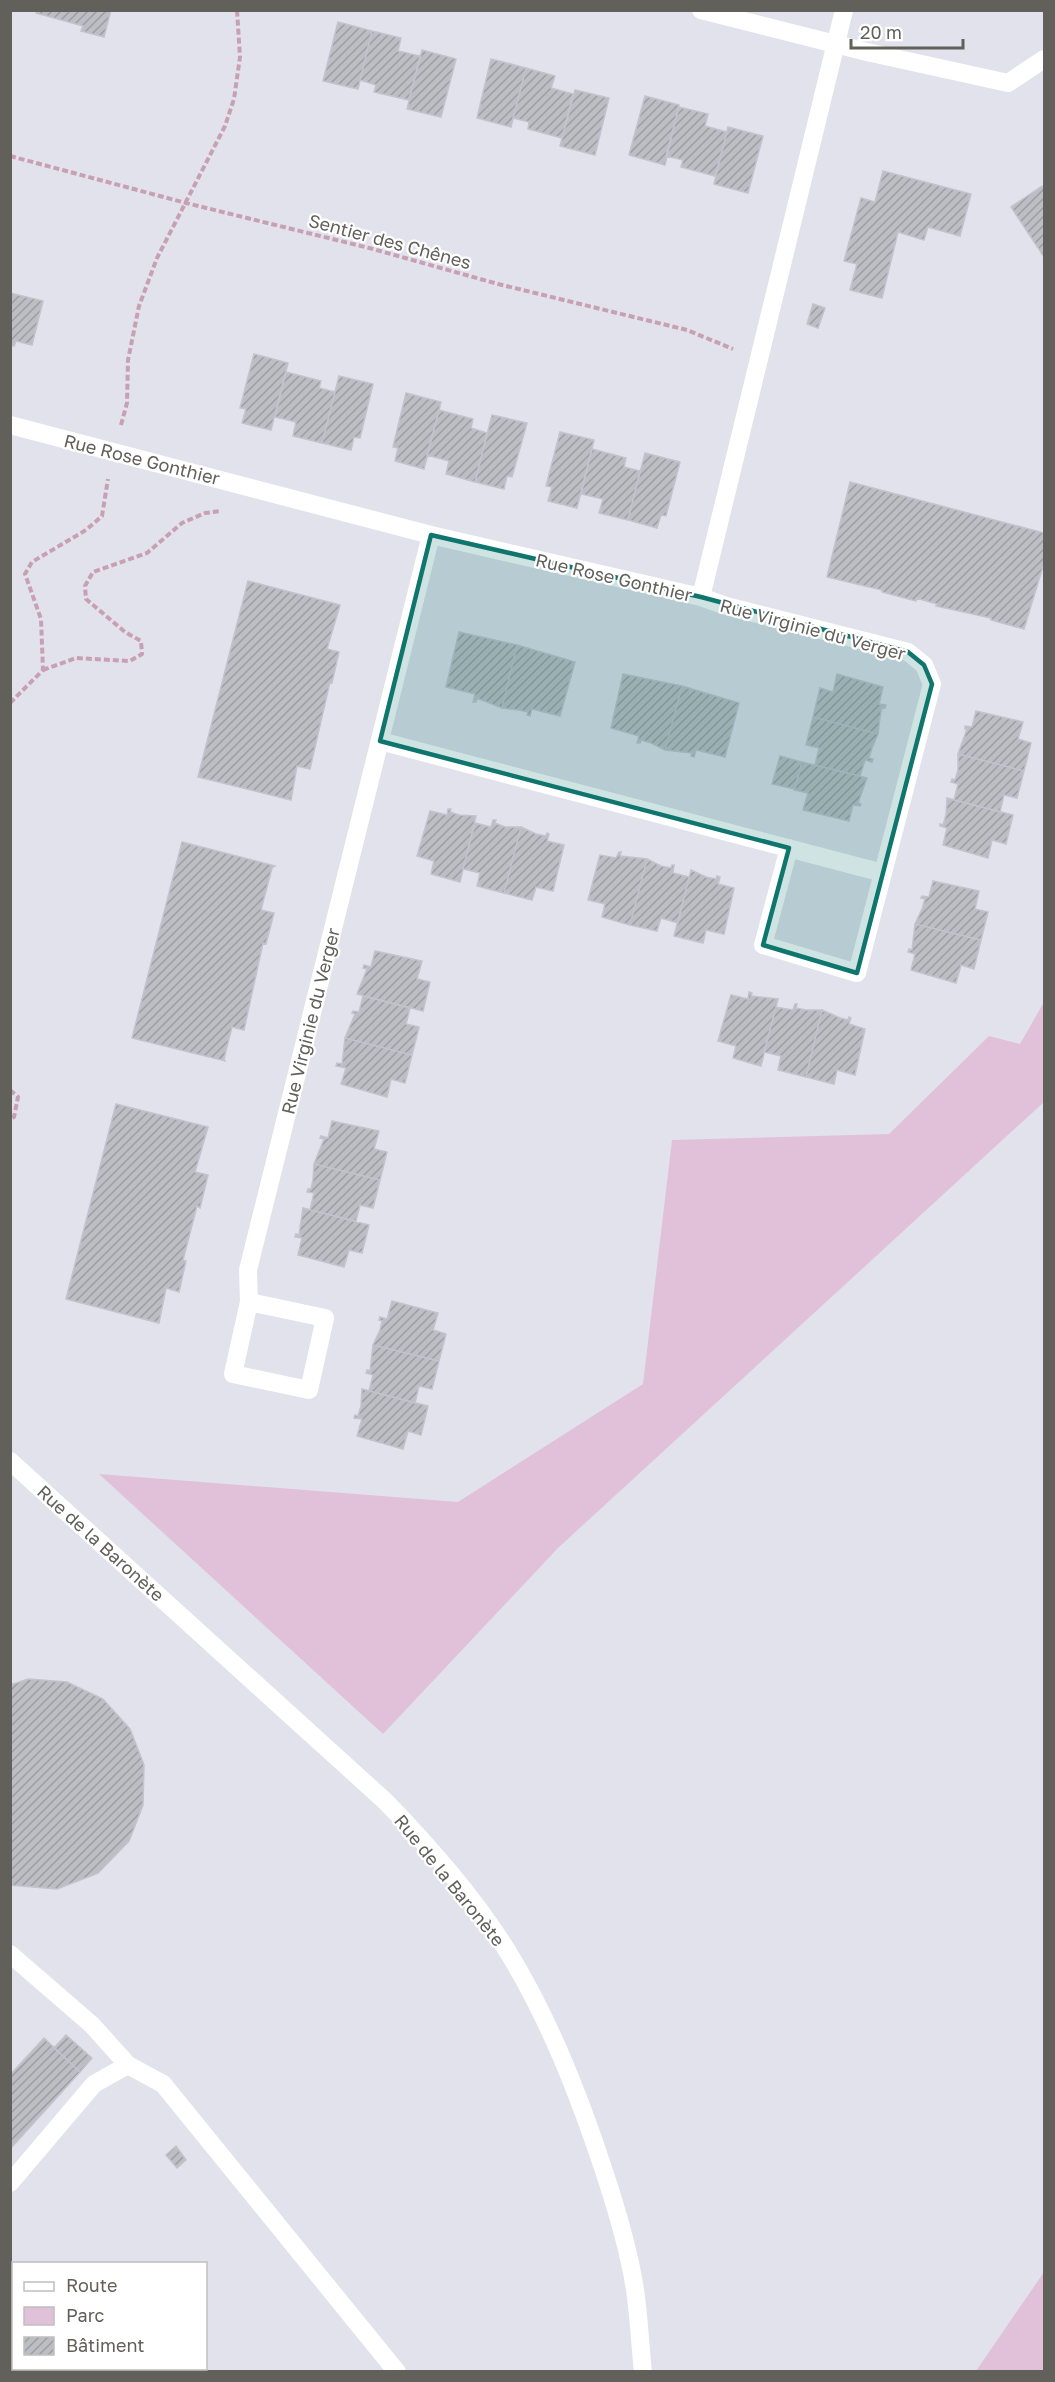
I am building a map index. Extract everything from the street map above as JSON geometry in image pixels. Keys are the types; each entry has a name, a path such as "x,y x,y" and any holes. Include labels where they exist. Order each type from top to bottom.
{"street":[{"path":"701,10 836,44 1008,83 1044,59"},
{"name":"Rue Rose Gonthier","path":"10,425 430,535 701,597 844,10"},
{"name":"Rue Virginie du Verger","path":"249,1302 325,1318 309,1390 233,1374 249,1302 248,1270 430,535"},
{"name":"Rue Virginie du Verger","path":"701,597 726,606 908,652 924,665 932,684 857,973 763,945 789,848"},
{"path":"380,741 883,873"},
{"name":"Rue de la Baronète","path":"10,1461 385,1801 423,1841 469,1898 507,1952 541,2013 569,2076 616,2209 635,2288 643,2372"},
{"path":"10,1954 92,2025 128,2065 163,2085 397,2372"},
{"path":"10,2183 94,2084 128,2065"}],"path":[{"path":"43,670 42,619 25,574 32,562 86,530 102,516 114,451 127,403 128,360 140,306 157,258 225,126 234,99 240,57 237,10"},
{"name":"Sentier des Chênes","path":"10,156 186,203 373,249 498,284 687,330 759,359"},
{"path":"10,703 43,670 76,658 130,661 142,654 141,641 125,632 86,599 85,586 93,572 147,553 182,523 205,513 226,510 236,483"},
{"path":"10,1090 18,1097 14,1117 10,1120"}],"highlighted area":[{"path":"431,535 701,597 908,652 924,665 932,684 857,973 763,945 789,848 380,741"}],"green space":[{"path":"1044,1002 1044,1102 558,1548 383,1734 99,1474 458,1502 643,1384 672,1140 889,1134 989,1036 1020,1044"},
{"path":"1044,2272 1044,2371 976,2371"}],"building":[{"path":"37,10 111,10 104,37 81,31 83,26 36,13"},
{"path":"338,22 372,31 358,89 323,81"},
{"path":"372,31 401,38 398,51 420,56 409,100 374,92 376,85 360,80"},
{"path":"422,50 456,59 441,117 407,109"},
{"path":"491,59 526,68 511,127 477,118"},
{"path":"526,68 555,76 551,88 573,94 562,138 528,129 529,122 513,118"},
{"path":"575,90 609,98 595,155 560,146"},
{"path":"645,96 679,105 665,165 629,155"},
{"path":"679,107 708,114 705,126 727,132 715,176 681,167 683,160 666,156"},
{"path":"728,127 763,136 748,193 714,184"},
{"path":"883,171 971,194 960,236 928,227 924,240 898,232 882,298 850,290 857,264 844,261 861,198 875,202"},
{"path":"1042,186 1044,190 1044,257 1011,207"},
{"path":"10,293 43,301 32,345 16,341 14,346 10,345"},
{"path":"813,304 825,308 818,328 807,324"},
{"path":"254,354 288,363 271,430 242,423 246,409 240,408"},
{"path":"286,372 321,381 319,388 335,392 322,443 293,436 296,422 275,417"},
{"path":"339,376 373,384 360,438 354,437 351,450 322,443"},
{"path":"406,393 441,402 424,469 395,461 398,448 393,447"},
{"path":"439,410 473,419 471,428 487,433 475,482 446,474 449,461 427,455"},
{"path":"492,415 527,423 512,477 507,476 504,489 475,482"},
{"path":"560,432 594,440 577,508 548,501 552,487 546,486"},
{"path":"592,449 626,458 624,467 640,471 628,520 599,513 603,499 581,494"},
{"path":"645,453 680,462 666,516 661,515 657,528 628,520"},
{"path":"850,482 1044,533 1044,563 1024,629 991,620 991,618 936,606 937,604 916,598 916,601 827,577"},
{"path":"248,581 340,605 327,649 339,652 332,683 330,682 310,769 297,766 291,800 198,777"},
{"path":"459,632 517,645 502,708 477,698 476,702 473,702 475,694 446,687"},
{"path":"517,645 575,662 560,716 532,709 530,716 527,715 528,712 502,708"},
{"path":"623,674 682,686 665,750 641,740 637,743 639,736 611,728"},
{"path":"837,674 883,687 879,704 886,705 885,708 882,707 878,734 813,717 820,688 833,692"},
{"path":"682,686 739,703 725,757 696,750 694,757 691,756 692,753 665,750"},
{"path":"976,711 1023,722 1018,739 1031,743 1024,771 958,754 967,729 965,726 972,727"},
{"path":"813,717 878,734 869,758 873,759 872,762 865,760 860,776 815,765 819,748 806,745"},
{"path":"958,754 1024,771 1017,798 1004,795 1000,812 954,800 958,784 951,782 952,779 955,780 958,770"},
{"path":"780,756 802,762 795,789 772,784"},
{"path":"802,762 867,778 858,803 861,804 860,806 853,805 849,821 803,810 808,793 794,790"},
{"path":"947,798 1013,815 1006,844 992,840 988,858 943,845 947,828 940,824 943,825 946,815"},
{"path":"448,809 459,815 476,816 460,882 431,874 434,861 417,856 430,811 447,815"},
{"path":"493,820 505,827 521,827 504,893 477,886 480,873 463,869 475,823 491,827"},
{"path":"521,827 536,834 546,836 547,833 549,834 547,841 564,845 553,891 536,887 532,900 504,893"},
{"path":"182,842 275,866 272,868 261,910 274,913 266,944 263,943 244,1030 232,1027 225,1061 132,1038"},
{"path":"621,852 620,856 647,859 630,925 602,917 605,904 588,900 600,855 616,858"},
{"path":"647,859 661,866 671,868 674,865 673,873 689,877 678,923 661,918 657,931 630,925"},
{"path":"691,870 706,877 716,879 717,876 720,877 718,884 734,888 724,934 706,930 703,943 674,936"},
{"path":"933,881 979,891 975,909 988,912 981,940 915,924 925,899 921,898 922,896 929,897"},
{"path":"915,924 981,940 974,969 961,965 956,983 911,970 915,954 908,952 909,949 912,950"},
{"path":"375,951 422,961 417,979 430,982 423,1011 357,994 367,969 363,968 364,965 371,967"},
{"path":"749,992 752,993 751,996 778,999 761,1066 733,1058 736,1046 718,1041 731,995 748,999"},
{"path":"363,996 410,1008 406,1024 419,1027 412,1055 345,1038 355,1014 352,1013 353,1011 359,1012"},
{"path":"797,1004 796,1008 822,1010 806,1077 778,1070 781,1056 764,1052 776,1007 793,1010"},
{"path":"822,1010 840,1018 848,1020 849,1017 851,1018 849,1024 865,1029 855,1075 837,1070 834,1084 806,1077"},
{"path":"345,1038 412,1055 405,1083 391,1079 387,1097 341,1084 346,1068 336,1066 337,1063 342,1064"},
{"path":"116,1104 208,1127 195,1172 208,1175 200,1208 197,1206 183,1260 186,1261 179,1292 166,1288 159,1323 66,1299"},
{"path":"332,1121 379,1131 374,1149 387,1152 380,1180 314,1164 324,1139 320,1138 321,1136 328,1138"},
{"path":"314,1164 380,1180 373,1208 360,1205 356,1221 310,1210 314,1193 307,1192 311,1189"},
{"path":"303,1208 369,1225 362,1253 349,1250 344,1267 298,1255 302,1238 295,1237 296,1234 299,1235"},
{"path":"392,1301 438,1313 433,1330 446,1334 439,1361 373,1345 380,1330 382,1321 379,1320 380,1317 387,1319"},
{"path":"373,1345 439,1361 432,1389 419,1386 415,1403 369,1391 373,1375 366,1373 367,1370 370,1371"},
{"path":"362,1389 428,1406 421,1435 408,1431 403,1449 357,1436 362,1419 354,1418 355,1415 358,1416 361,1406"},
{"path":"28,1679 67,1682 103,1699 130,1729 144,1765 143,1805 129,1841 98,1873 57,1889 10,1885 10,1685"},
{"path":"66,2035 92,2058 80,2072 54,2048"},
{"path":"44,2038 80,2072 10,2149 10,2075"},
{"path":"176,2146 186,2160 177,2168 166,2155"}]}
